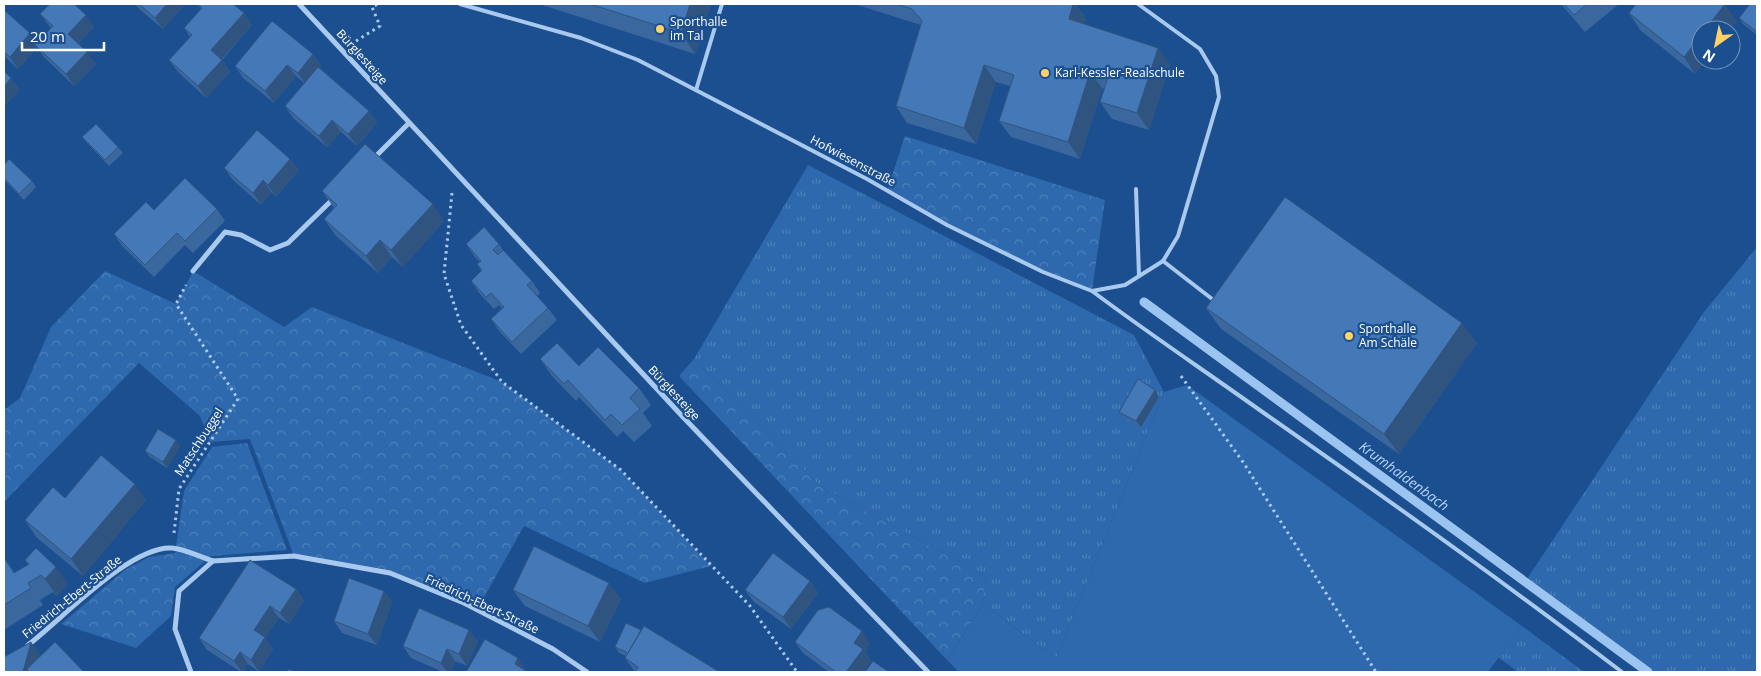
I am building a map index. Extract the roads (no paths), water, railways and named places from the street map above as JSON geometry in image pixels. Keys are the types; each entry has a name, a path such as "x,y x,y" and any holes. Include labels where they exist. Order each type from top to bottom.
{"street":[{"name":"Bürglesteige","path":"299,4 345,51 408,124 690,424 928,672"},
{"path":"366,166 408,124"},
{"path":"193,271 225,232 241,235 270,250 288,244 338,194"},
{"name":"Friedrich-Ebert-Straße","path":"19,652 123,566 145,552 172,548 213,562 294,556 390,573 464,604 553,649 587,672"},
{"path":"190,672 175,628 179,591 213,562"}],"lane":[{"name":"Hofwiesenstraße","path":"460,4 581,38 638,60 867,179 947,225 1043,272 1092,291 1157,340 1261,410 1622,672"},
{"path":"696,90 722,4"},
{"path":"1092,291 1124,285 1163,261 1178,236 1219,96 1216,76 1200,49 1138,4"},
{"path":"1136,189 1139,276"},
{"path":"1163,261 1221,306"}],"waterway":[{"name":"Krumhaldenbach","path":"1144,302 1648,672"}],"place":[{"name":"Sporthalle im Tal","path":"660,29"},
{"name":"Karl-Kessler-Realschule","path":"1045,73"},
{"name":"Sporthalle Am Schäle","path":"1349,336"}]}
